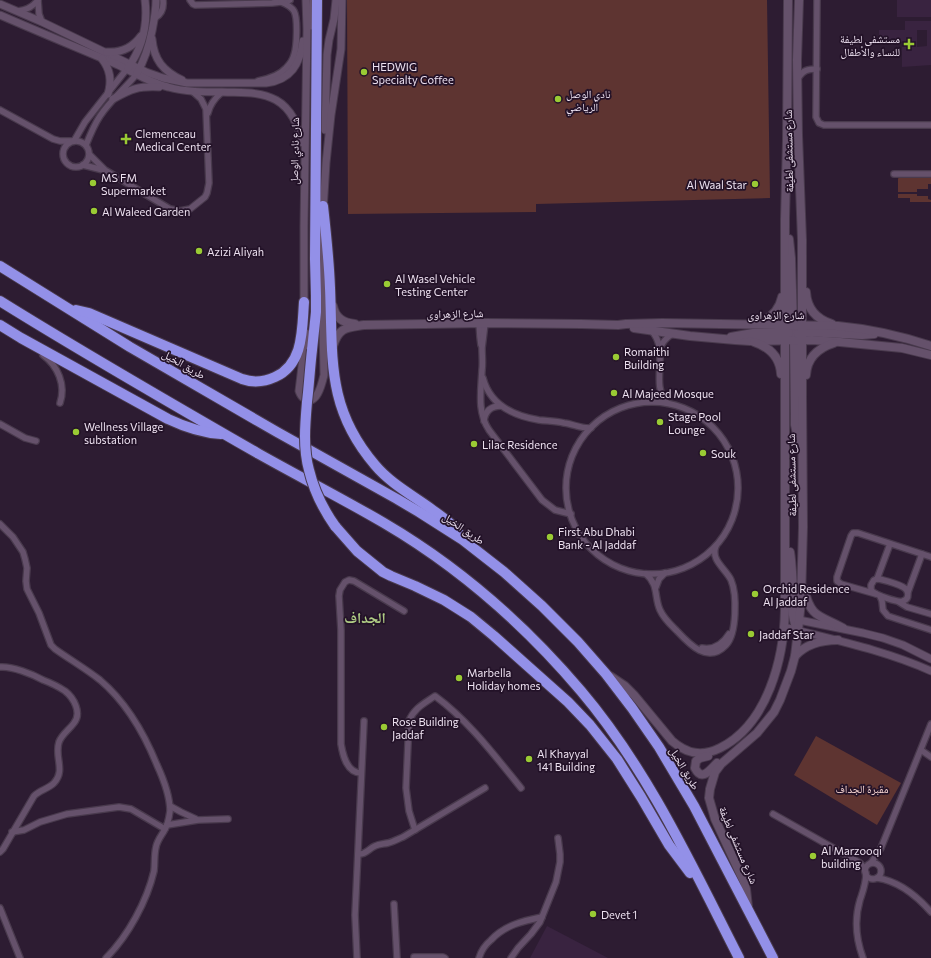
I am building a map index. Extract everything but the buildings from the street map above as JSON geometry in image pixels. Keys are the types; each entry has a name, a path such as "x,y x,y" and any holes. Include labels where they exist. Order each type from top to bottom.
{"highway":[{"path":"317,0 316,312 305,427 308,470 316,493 335,526 357,551 383,572 444,600 471,617 568,702 609,747 669,845 702,887"},
{"path":"323,206 330,286 332,358 336,388 341,407 349,427 361,447 382,473 447,520 458,531 463,540"},
{"name":"طريق الخيل","path":"0,266 136,351 397,499 463,540 504,572 542,606 578,642 606,674 632,708 659,747 694,806 774,958"},
{"path":"0,301 125,377 268,459 384,523 416,543 480,590 523,628 582,692 634,763 666,817 739,958"},
{"path":"70,310 89,313 237,377 247,381 257,382 269,380 278,376 293,362 301,340 304,302"},
{"path":"0,325 176,423 200,431 225,434"}],"main road":[{"name":"شارع مستشفى لطيفة","path":"606,674 625,686 634,694 678,747 694,753 710,752 729,743 741,733 751,722 768,693 777,668 784,627 792,619 802,582 802,395 794,333 785,285 788,0"},
{"name":"شارع مستشفى لطيفة","path":"749,912 747,892 744,882 714,819 709,798 715,772 721,764 757,733 774,712 786,686 795,656 798,631 792,619 786,561 784,396 802,274 797,78 799,0"},
{"path":"785,219 791,258 794,333 795,425 802,450"},
{"path":"802,274 806,298 810,309 821,319 838,326"},
{"path":"751,325 764,321 775,313 781,304 785,285"},
{"name":"شارع الزهراوى","path":"330,286 333,306 337,316 346,323 364,325 482,323 618,325 672,334 750,341 838,326 883,332 931,346"},
{"name":"شارع الزهراوى","path":"618,325 662,323 751,325 840,342 902,348 931,355"},
{"name":"شارع الزهراوى","path":"332,358 335,341 339,333 348,328 364,325"},
{"path":"725,339 744,334 794,333 862,335 883,332"},
{"path":"750,341 763,345 777,358 781,370 781,387 784,396"},
{"path":"802,395 805,385 807,366 811,357 819,349 826,345 840,342"},
{"path":"802,582 806,600 814,613 843,628"},
{"path":"795,656 799,651 810,645 821,641 838,640"},
{"path":"729,743 715,754 698,759 694,765 697,772 702,774 706,773 730,752 736,750"}],"street":[{"path":"18,11 30,8 38,0"},
{"path":"38,0 39,14 42,22"},
{"path":"63,156 65,147 73,141 85,122 138,72 148,51 145,0"},
{"path":"86,145 93,128 110,97 148,33 155,18 156,0"},
{"path":"155,18 162,11 163,0"},
{"path":"190,0 192,4 195,5 281,2 290,0"},
{"name":"شارع نادي الوصل","path":"306,0 307,29 304,226 304,302 306,333 299,391 303,398 308,400 313,399 317,395 324,375 321,241 323,206"},
{"path":"306,112 313,0"},
{"path":"328,146 325,134 326,55 334,19 336,0"},
{"path":"323,206 326,163 342,38 342,0"},
{"path":"817,0 814,69 817,122 821,125 931,125"},
{"path":"253,83 273,77 282,71 290,64 294,54 296,43 295,13 291,7 281,2"},
{"path":"0,4 102,50 152,82 184,91 243,92 256,93 270,97 288,110 296,122 305,151"},
{"path":"0,15 101,58 128,67"},
{"path":"138,72 188,83 266,83 275,81 284,77 295,67 300,58 303,38 307,29"},
{"path":"102,50 114,52 127,49 148,33"},
{"path":"148,33 157,60 171,74 188,83"},
{"path":"101,58 107,66 110,75 110,97"},
{"path":"797,60 803,66 814,69"},
{"path":"797,78 804,71 814,69"},
{"path":"110,97 137,88 167,87"},
{"path":"0,110 53,139 60,141 82,142 86,145 90,155 105,170 170,209 180,211 190,208 205,197 208,188 206,109 201,99 191,91"},
{"path":"207,115 211,104 222,92"},
{"path":"53,139 66,162 70,165 75,167 83,166 105,170"},
{"path":"83,166 90,155"},
{"path":"894,174 931,174"},
{"path":"482,323 482,372 480,398 481,411 484,421 489,430 542,500 555,510 571,514"},
{"path":"650,330 658,341 660,350 660,389 663,398 667,403"},
{"path":"660,350 666,339 672,334"},
{"path":"21,338 21,340 47,358 55,366 62,384 60,403"},
{"path":"482,372 487,388 493,398 501,406 533,418 591,428"},
{"path":"649,402 656,396 660,389"},
{"path":"649,402 667,403 690,411 708,423 721,438 733,460 738,484 738,492 735,508 726,532 716,545 702,558 682,569 665,573 646,574 625,570 612,564 590,547 581,535 571,514 567,498 568,474 569,467 578,444 591,428 604,417 616,410 636,404 649,402"},
{"path":"484,421 485,416 490,409 495,406 501,406"},
{"path":"0,424 25,438 36,441"},
{"path":"0,524 23,552 26,565 27,589 39,613 51,645 99,680 114,695 135,721 160,772 168,797 170,806 169,815 166,827 157,844 154,871 143,903 127,933 106,958"},
{"path":"931,557 854,533 851,536 837,577 837,581 840,584 878,595 899,602 907,607 931,614"},
{"path":"890,544 877,579 874,580 871,585 871,590 878,595 882,601 882,607 886,614 931,630"},
{"path":"646,574 656,587 658,605 663,616 682,636 699,651 710,653 721,649 726,646 732,636 735,602 734,587 728,574 716,558 714,551 716,545"},
{"path":"899,602 904,601 907,597 922,554"},
{"path":"702,558 708,557 717,561"},
{"path":"656,587 659,579 665,573"},
{"path":"877,579 904,587 908,592"},
{"path":"361,773 356,773 350,768 343,755 341,744 340,590 345,582 349,580 354,581 404,612"},
{"path":"882,607 890,599"},
{"path":"792,619 843,628 883,638 902,645 931,659"},
{"path":"784,627 882,652 928,670 931,675"},
{"path":"919,653 931,653"},
{"path":"0,667 8,667 32,674 62,689 76,705 77,712 75,723 64,733 59,742 58,752 60,766 58,776 52,785 34,796 0,852"},
{"path":"415,830 409,811 406,788 409,721 417,708 435,696 475,733 521,788"},
{"path":"356,958 355,915 364,721"},
{"path":"864,890 870,882 881,873 880,858 882,848 931,724"},
{"path":"921,750 931,757"},
{"path":"358,854 365,854 374,847 398,840 485,788"},
{"path":"170,806 198,820"},
{"path":"12,832 24,830 40,822 67,814 119,807 135,811 166,827 198,820 228,820"},
{"path":"773,814 857,862 862,866 869,877 894,882"},
{"path":"511,958 534,930 542,917 558,875 560,854 558,838"},
{"path":"863,958 858,941 856,924 857,912 864,890 866,867 882,848"},
{"path":"857,862 876,863 894,882 912,893 931,912"},
{"path":"394,904 397,958"},
{"path":"0,908 20,958"},
{"path":"479,958 480,953 488,942 504,929 542,917"},
{"path":"414,958 445,958"}],"shaded area":[{"name":"مستشفى لطيفة للنساء والأطفال","path":"897,0 931,0 931,17 897,17"},
{"name":"مستشفى لطيفة للنساء والأطفال","path":"905,21 931,21 931,65 902,67 902,42 879,42 879,30 905,30","holes":["917,30 927,30 927,46 917,47"]},
{"path":"547,926 608,958 530,958"}],"green space":[{"name":"نادي الوصل الرياضي","path":"347,0 767,0 770,198 536,204 536,212 348,214"},
{"path":"931,176 931,184 928,184 928,189 917,189 917,192 898,192 899,177"},
{"path":"898,194 917,194 917,196 928,196 928,199 931,200 931,202 910,202 910,198 898,198"},
{"name":"مقبرة الجداف","path":"816,736 901,783 877,825 794,775"}],"place":[{"name":"مستشفى لطيفة للنساء والأطفال","path":"909,44"},
{"name":"HEDWIG Specialty Coffee","path":"364,72"},
{"name":"نادي الوصل الرياضي","path":"558,99"},
{"name":"Clemenceau Medical Center","path":"126,139"},
{"name":"MS FM Supermarket","path":"93,183"},
{"name":"Al Waal Star","path":"755,184"},
{"name":"Al Waleed Garden","path":"94,211"},
{"name":"Azizi Aliyah","path":"199,251"},
{"name":"Al Wasel Vehicle Testing Center","path":"387,284"},
{"name":"Romaithi Building","path":"616,357"},
{"name":"Al Majeed Mosque","path":"614,393"},
{"name":"Stage Pool Lounge","path":"660,422"},
{"name":"Wellness Village substation","path":"76,432"},
{"name":"Lilac Residence","path":"474,444"},
{"name":"Souk","path":"703,453"},
{"name":"First Abu Dhabi Bank - Al Jaddaf","path":"550,537"},
{"name":"Orchid Residence Al Jaddaf","path":"755,594"},
{"name":"Jaddaf Star","path":"751,634"},
{"name":"Marbella Holiday homes","path":"459,678"},
{"name":"Rose Building Jaddaf","path":"384,727"},
{"name":"Al Khayyal 141 Building","path":"529,759"},
{"name":"Al Marzooqi building","path":"813,856"},
{"name":"Devet 1","path":"593,914"}],"district":[{"name":"الجداف","path":"365,617"}]}
